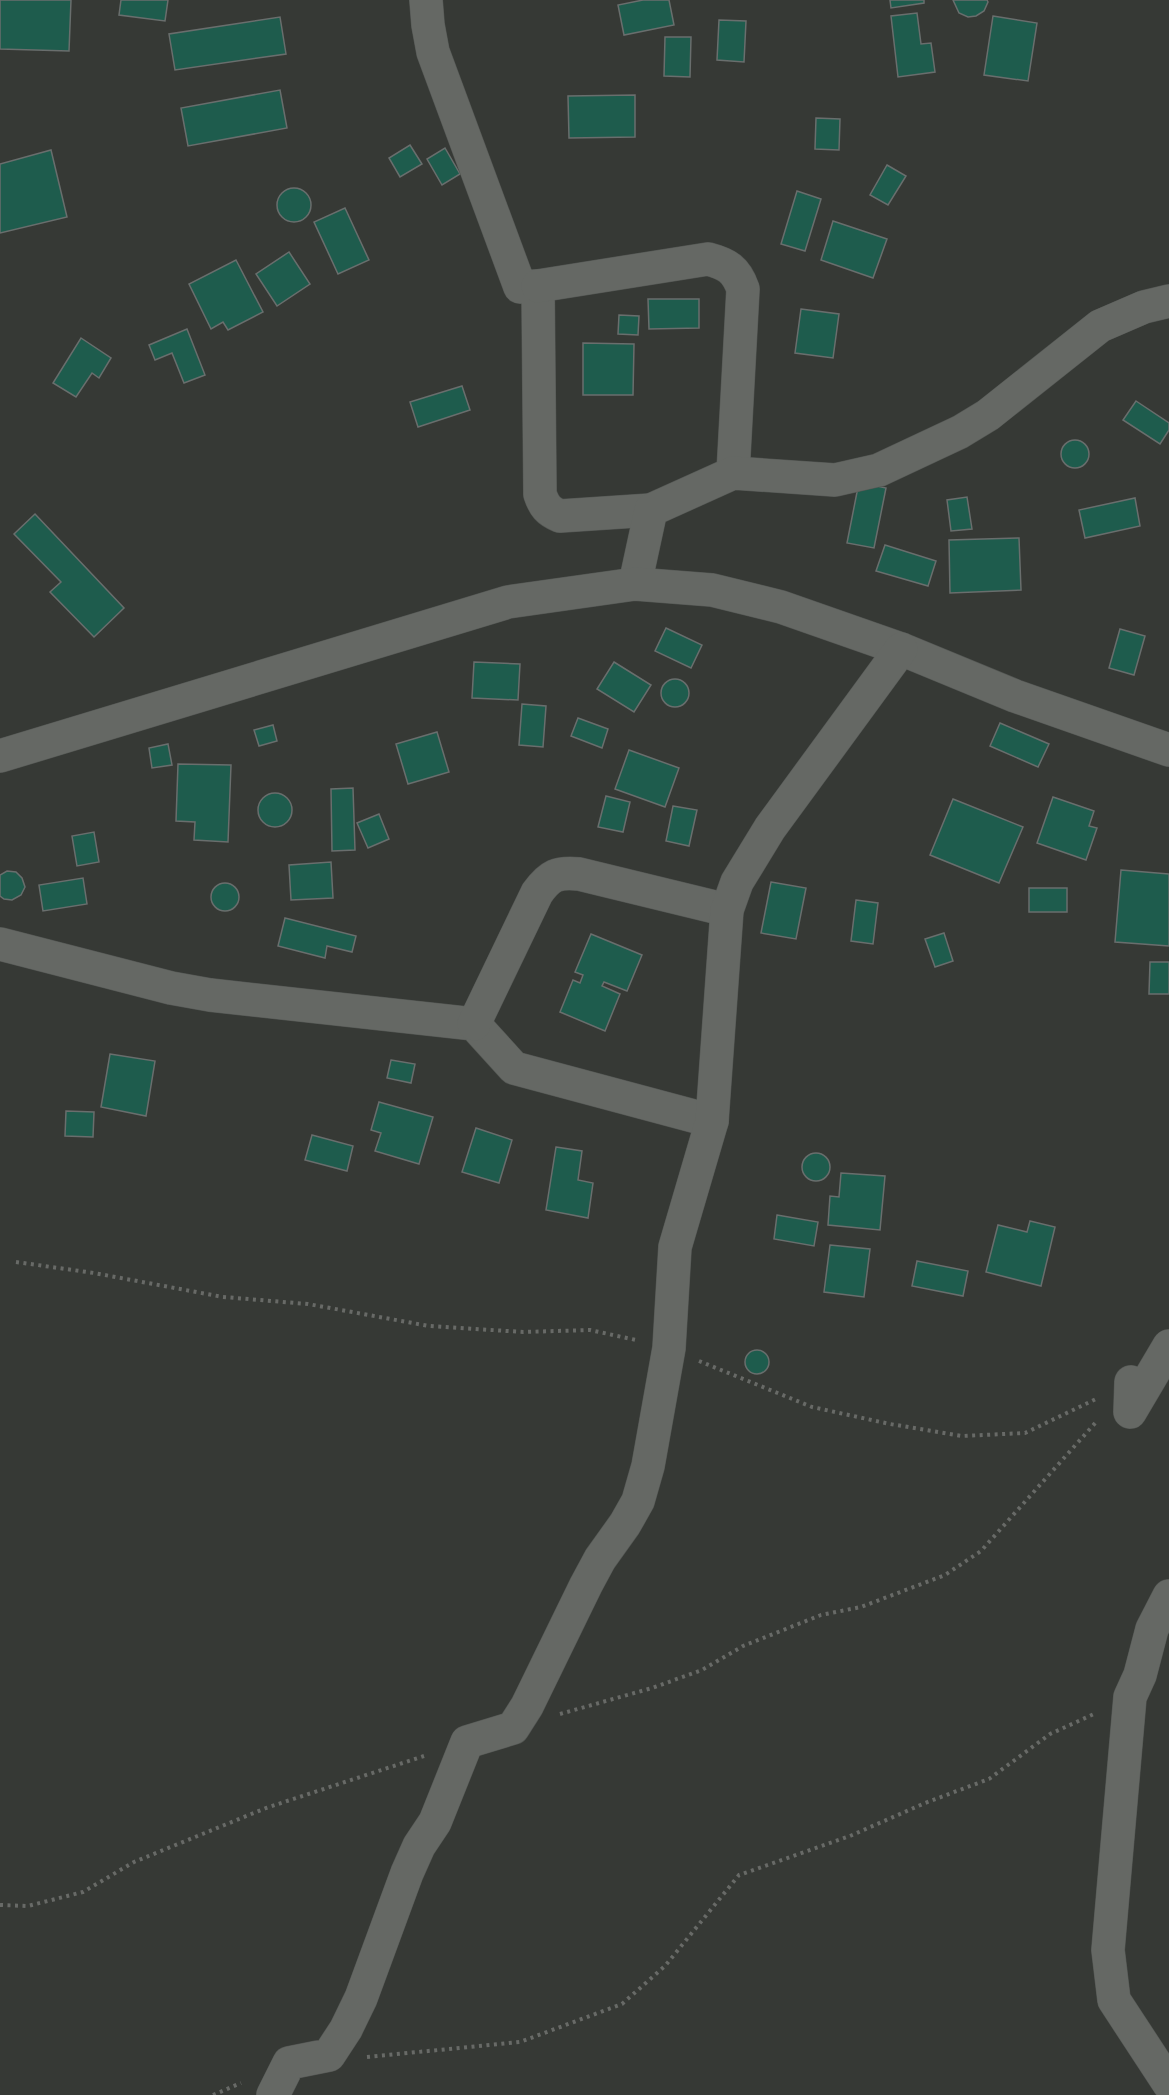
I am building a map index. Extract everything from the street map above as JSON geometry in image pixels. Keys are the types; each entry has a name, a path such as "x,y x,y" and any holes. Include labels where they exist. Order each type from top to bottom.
{"street":[{"path":"426,0 433,52 520,287 708,259 723,263 738,275 743,289 733,473"},
{"path":"538,285 540,494 544,505 551,512 560,516 651,510 733,473 835,480 879,470 960,432 988,415 1100,326 1144,307 1169,301"},
{"path":"635,584 651,510"},
{"path":"0,756 508,602 635,584 712,590 781,606 901,649 1015,696 1169,750"},
{"path":"273,2095 289,2063 329,2055 346,2029 361,1998 407,1873 419,1846 435,1822 467,1742 513,1728 527,1707 595,1568 638,1501 648,1466 669,1348 675,1247 712,1121 727,910 737,882 770,828 901,649"},
{"path":"474,1024 537,893 554,875 579,874 727,910"},
{"path":"0,944 181,990 352,1012 474,1024 514,1068 712,1121"},
{"path":"1131,1382 1130,1412 1169,1346"},
{"path":"1169,1596 1152,1629 1140,1675 1130,1697 1108,1950 1114,2000 1169,2084"}],"path":[{"path":"16,1262 94,1273 223,1297 308,1304 429,1326 523,1332 590,1330 669,1348 812,1407 962,1436 1025,1433 1131,1382"},
{"path":"553,1716 652,1688 702,1670 743,1646 812,1618 861,1607 945,1575 981,1551 1131,1382"},
{"path":"357,2058 520,2042 622,2004 665,1966 740,1875 850,1836 925,1803 989,1779 1050,1734 1130,1697"},
{"path":"0,1905 28,1906 83,1892 134,1862 266,1808 467,1742"},
{"path":"213,2095 289,2063"}],"building":[{"path":"0,0 71,0 69,51 0,49"},
{"path":"121,0 168,0 165,21 119,15"},
{"path":"643,0 669,0 674,25 624,35 618,5"},
{"path":"890,0 924,0 924,3 891,8"},
{"path":"953,0 987,0 988,2 984,11 976,16 968,17 959,13"},
{"path":"917,13 921,44 931,43 935,72 898,77 891,16"},
{"path":"993,16 1037,23 1028,81 984,75"},
{"path":"280,17 286,54 175,70 169,34"},
{"path":"719,20 746,21 744,62 717,60"},
{"path":"665,37 691,37 690,77 664,76"},
{"path":"280,90 287,128 188,146 181,108"},
{"path":"635,95 635,137 569,138 568,96"},
{"path":"816,118 840,119 839,150 815,149"},
{"path":"410,145 422,164 400,177 389,158"},
{"path":"445,148 460,174 442,185 427,159"},
{"path":"51,150 67,217 0,233 0,164"},
{"path":"887,165 906,176 888,205 870,195"},
{"path":"294,188 306,193 311,205 306,217 294,222 282,217 277,205 282,193"},
{"path":"797,191 821,199 805,251 781,244"},
{"path":"345,208 369,260 338,274 314,222"},
{"path":"833,221 887,239 873,278 821,260"},
{"path":"289,252 310,284 277,306 256,274"},
{"path":"236,260 263,312 228,330 223,322 211,329 189,284"},
{"path":"648,299 699,299 699,328 649,329"},
{"path":"801,309 839,314 833,358 795,353"},
{"path":"619,315 639,316 638,335 618,334"},
{"path":"187,329 205,375 184,383 172,353 155,360 149,345"},
{"path":"81,338 111,358 99,378 92,373 76,397 53,383"},
{"path":"583,343 634,344 633,395 583,395"},
{"path":"462,386 470,410 418,427 410,402"},
{"path":"1136,401 1169,423 1169,430 1160,444 1123,420"},
{"path":"1075,440 1085,444 1089,454 1085,464 1075,468 1065,464 1061,454 1065,444"},
{"path":"859,482 886,488 874,548 847,543"},
{"path":"967,497 972,529 951,531 947,500"},
{"path":"1135,498 1140,526 1085,538 1079,510"},
{"path":"35,514 124,608 94,637 50,592 61,582 14,534"},
{"path":"1019,538 1021,590 950,593 949,540"},
{"path":"885,545 936,561 928,586 876,571"},
{"path":"666,628 702,645 691,668 655,651"},
{"path":"1120,629 1145,636 1134,675 1109,668"},
{"path":"474,662 520,664 518,700 472,698"},
{"path":"614,662 651,685 634,712 597,689"},
{"path":"675,679 685,683 689,693 685,703 675,707 665,703 661,693 665,683"},
{"path":"522,704 546,706 543,747 519,745"},
{"path":"578,718 608,729 602,748 571,736"},
{"path":"1000,723 1049,744 1038,767 990,746"},
{"path":"273,725 277,741 259,746 254,730"},
{"path":"437,732 449,772 408,784 396,744"},
{"path":"168,744 172,765 152,768 149,748"},
{"path":"629,750 679,768 665,807 615,789"},
{"path":"178,764 231,765 228,842 194,840 195,822 176,821"},
{"path":"353,788 355,850 332,851 331,789"},
{"path":"275,793 287,798 292,810 287,822 275,827 263,822 258,810 263,798"},
{"path":"606,796 630,802 623,832 598,827"},
{"path":"1053,797 1094,811 1089,826 1097,828 1086,860 1037,843"},
{"path":"953,799 1023,827 999,883 930,855"},
{"path":"673,806 697,810 689,846 666,841"},
{"path":"379,814 389,839 368,848 357,823"},
{"path":"94,832 99,862 77,866 72,836"},
{"path":"331,862 333,898 291,900 289,865"},
{"path":"1121,870 1169,874 1169,946 1115,942"},
{"path":"7,871 16,872 22,878 25,887 21,895 12,900 0,896 0,875"},
{"path":"83,878 87,904 43,911 39,885"},
{"path":"771,882 806,888 796,939 761,933"},
{"path":"225,883 235,887 239,897 235,907 225,911 215,907 211,897 215,887"},
{"path":"1029,888 1067,888 1067,912 1029,912"},
{"path":"856,900 878,903 873,944 851,941"},
{"path":"285,918 356,936 352,952 327,946 325,958 278,946"},
{"path":"944,933 953,961 935,967 925,939"},
{"path":"591,934 642,955 627,991 604,982 602,986 620,994 605,1031 560,1012 573,980 580,983 583,975 575,972"},
{"path":"1150,962 1169,962 1169,994 1149,994"},
{"path":"110,1054 155,1061 146,1116 101,1107"},
{"path":"391,1060 415,1064 411,1083 387,1078"},
{"path":"379,1102 433,1117 419,1164 375,1151 381,1133 371,1130"},
{"path":"66,1111 94,1112 93,1137 65,1136"},
{"path":"476,1128 512,1140 499,1183 462,1172"},
{"path":"312,1135 353,1146 347,1171 305,1160"},
{"path":"556,1147 582,1151 578,1180 593,1183 588,1218 546,1210"},
{"path":"816,1153 826,1157 830,1167 826,1177 816,1181 806,1177 802,1167 806,1157"},
{"path":"841,1173 885,1176 880,1230 828,1225 830,1196 839,1197"},
{"path":"777,1215 818,1222 814,1246 774,1239"},
{"path":"1030,1221 1055,1227 1041,1286 986,1272 998,1225 1027,1232"},
{"path":"830,1245 870,1249 864,1297 824,1292"},
{"path":"917,1261 968,1271 963,1296 912,1286"},
{"path":"757,1350 766,1353 769,1362 766,1371 757,1374 748,1371 745,1362 748,1353"}]}
